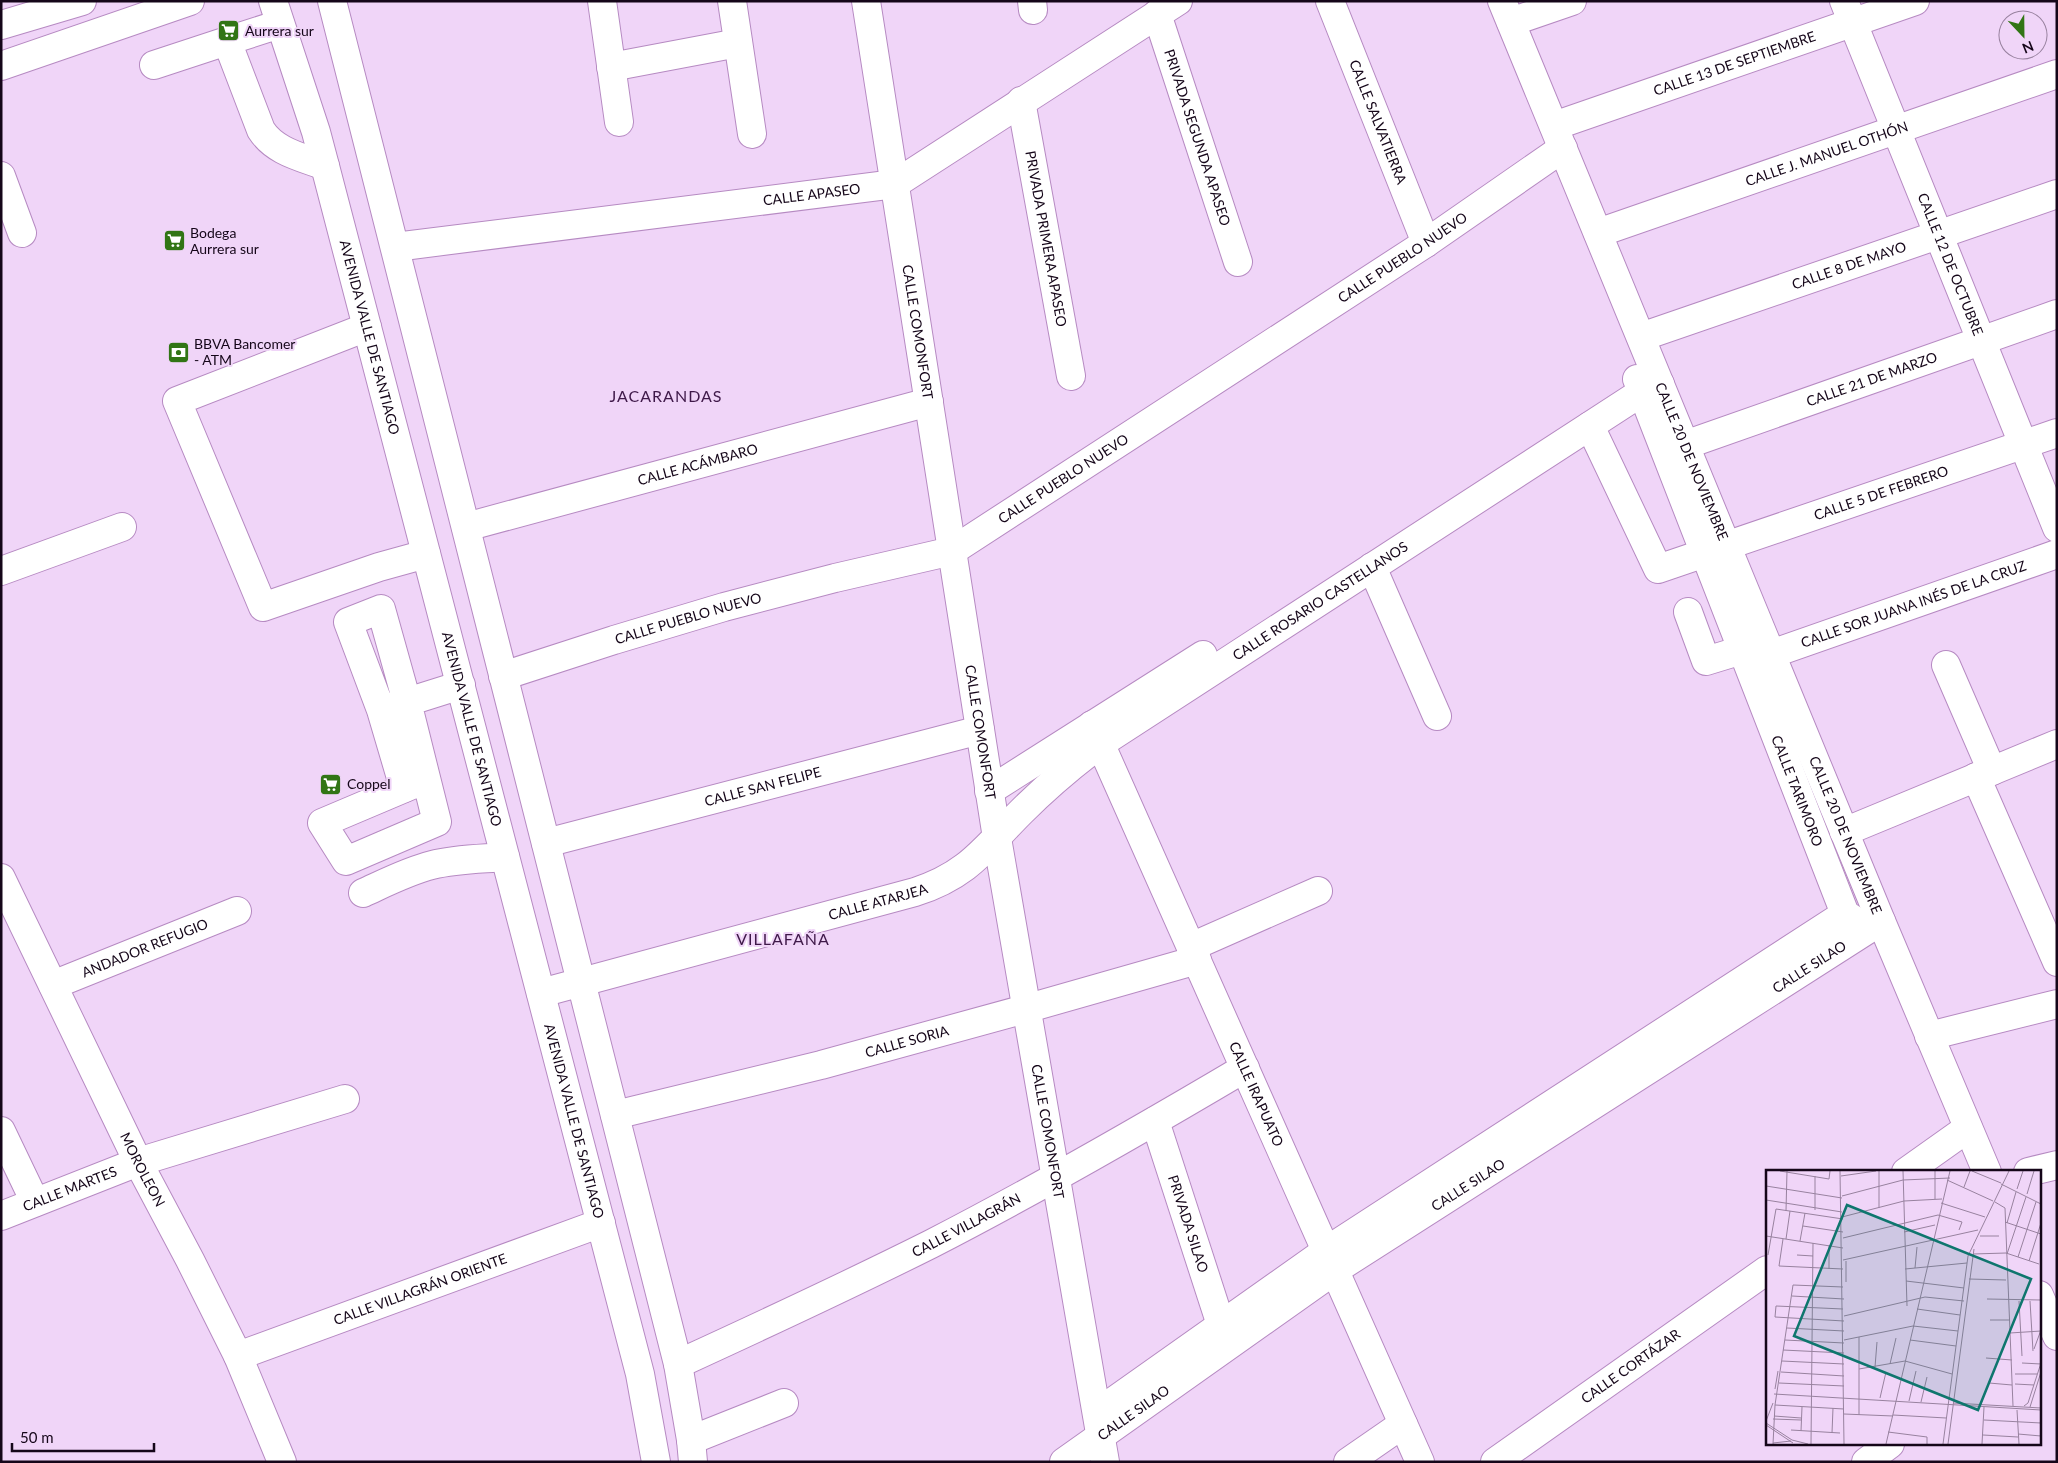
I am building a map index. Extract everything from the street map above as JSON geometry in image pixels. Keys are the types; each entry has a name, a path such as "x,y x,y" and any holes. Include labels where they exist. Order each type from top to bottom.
{"street":[{"path":"1,25 82,1"},
{"path":"1,66 190,1"},
{"path":"332,1 678,1364 692,1451 784,1403"},
{"path":"602,1 619,122"},
{"path":"732,1 752,134"},
{"name":"CALLE COMONFORT","path":"866,1 989,791 1025,1009 1101,1437"},
{"name":"CALLE SALVATIERRA","path":"1330,1 1426,244"},
{"path":"1507,12 1572,1"},
{"name":"CALLE 13 DE SEPTIEMBRE","path":"1558,137 1848,12 1915,1"},
{"name":"CALLE APASEO","path":"395,247 895,184 1168,8"},
{"name":"PRIVADA SEGUNDA APASEO","path":"1168,8 1238,262"},
{"path":"154,65 227,40 276,12"},
{"name":"AVENIDA VALLE DE SANTIAGO","path":"276,12 316,132 325,166 640,1374 656,1462"},
{"name":"CALLE 20 DE NOVIEMBRE","path":"1507,12 1640,337 1648,381 1685,445 1716,550 1771,654 1881,921"},
{"name":"CALLE 12 DE OCTUBRE","path":"1848,12 2057,528"},
{"path":"227,40 261,130 268,140 282,149 325,166"},
{"path":"611,67 738,43"},
{"name":"CALLE J. MANUEL OTHÓN","path":"1598,233 2057,74"},
{"name":"PRIVADA PRIMERA APASEO","path":"1021,101 1071,376"},
{"name":"CALLE PUEBLO NUEVO","path":"503,676 724,607 835,578 952,551 1426,244 1558,137"},
{"path":"1,176 22,233"},
{"name":"CALLE 8 DE MAYO","path":"1640,337 2057,194"},
{"name":"CALLE 21 DE MARZO","path":"1685,445 2057,314"},
{"path":"367,327 177,401 263,607 379,567 426,554"},
{"name":"CALLE ROSARIO CASTELLANOS","path":"989,791 1096,735 1372,568 1590,426 1648,381"},
{"name":"CALLE ROSARIO CASTELLANOS","path":"997,838 1096,735 1648,381"},
{"name":"CALLE TARIMORO","path":"1648,381 1716,550 1742,650 1845,914"},
{"name":"CALLE ACÁMBARO","path":"466,528 929,402"},
{"name":"CALLE 5 DE FEBRERO","path":"1590,426 1658,569 2057,433"},
{"path":"1,571 122,527"},
{"name":"CALLE SOR JUANA INÉS DE LA CRUZ","path":"1771,654 2057,554"},
{"path":"1372,568 1437,716"},
{"path":"1688,612 1706,661 1742,650"},
{"path":"1946,665 1984,774 2057,962"},
{"path":"415,784 394,706 461,685"},
{"name":"CALLE SAN FELIPE","path":"546,843 980,730"},
{"name":"CALLE IRAPUATO","path":"1096,735 1420,1462"},
{"path":"1844,832 2057,744"},
{"name":"CALLE ATARJEA","path":"541,993 934,886 969,866 997,838"},
{"path":"363,893 409,872 431,865 505,857"},
{"name":"MOROLEON","path":"1,878 138,1162 238,1356 282,1462"},
{"name":"CALLE SORIA","path":"615,1116 821,1065 1025,1009 1194,954 1318,891"},
{"name":"ANDADOR REFUGIO","path":"53,985 237,911"},
{"path":"1845,914 1851,919 1866,924 1881,921 1985,1170"},
{"name":"CALLE SILAO","path":"1064,1462 1101,1437 1330,1261 1845,914"},
{"name":"CALLE SILAO","path":"1101,1437 1222,1325 1330,1261 1881,921"},
{"path":"1928,1036 2057,1004"},
{"name":"CALLE VILLAGRÁN","path":"678,1364 806,1306 1055,1178 1244,1068"},
{"name":"CALLE MARTES","path":"1,1216 138,1162 344,1099"},
{"name":"PRIVADA SILAO","path":"1155,1121 1222,1325"},
{"path":"1909,1170 1968,1128"},
{"path":"1,1131 35,1202"},
{"path":"2036,1170 2057,1165"},
{"name":"CALLE VILLAGRÁN ORIENTE","path":"238,1356 601,1223"},
{"name":"CALLE CORTÁZAR","path":"1495,1462 1766,1271"},
{"path":"1348,1462 1403,1424"},
{"path":"1866,1462 1887,1446"}],"place":[{"name":"Aurrera sur","path":"229,31"},
{"name":"Bodega Aurrera sur","path":"174,241"},
{"name":"BBVA Bancomer - ATM","path":"178,352"},
{"name":"Coppel","path":"331,784"}],"district":[{"name":"JACARANDAS","path":"666,396"},
{"name":"VILLAFAÑA","path":"783,939"}]}
